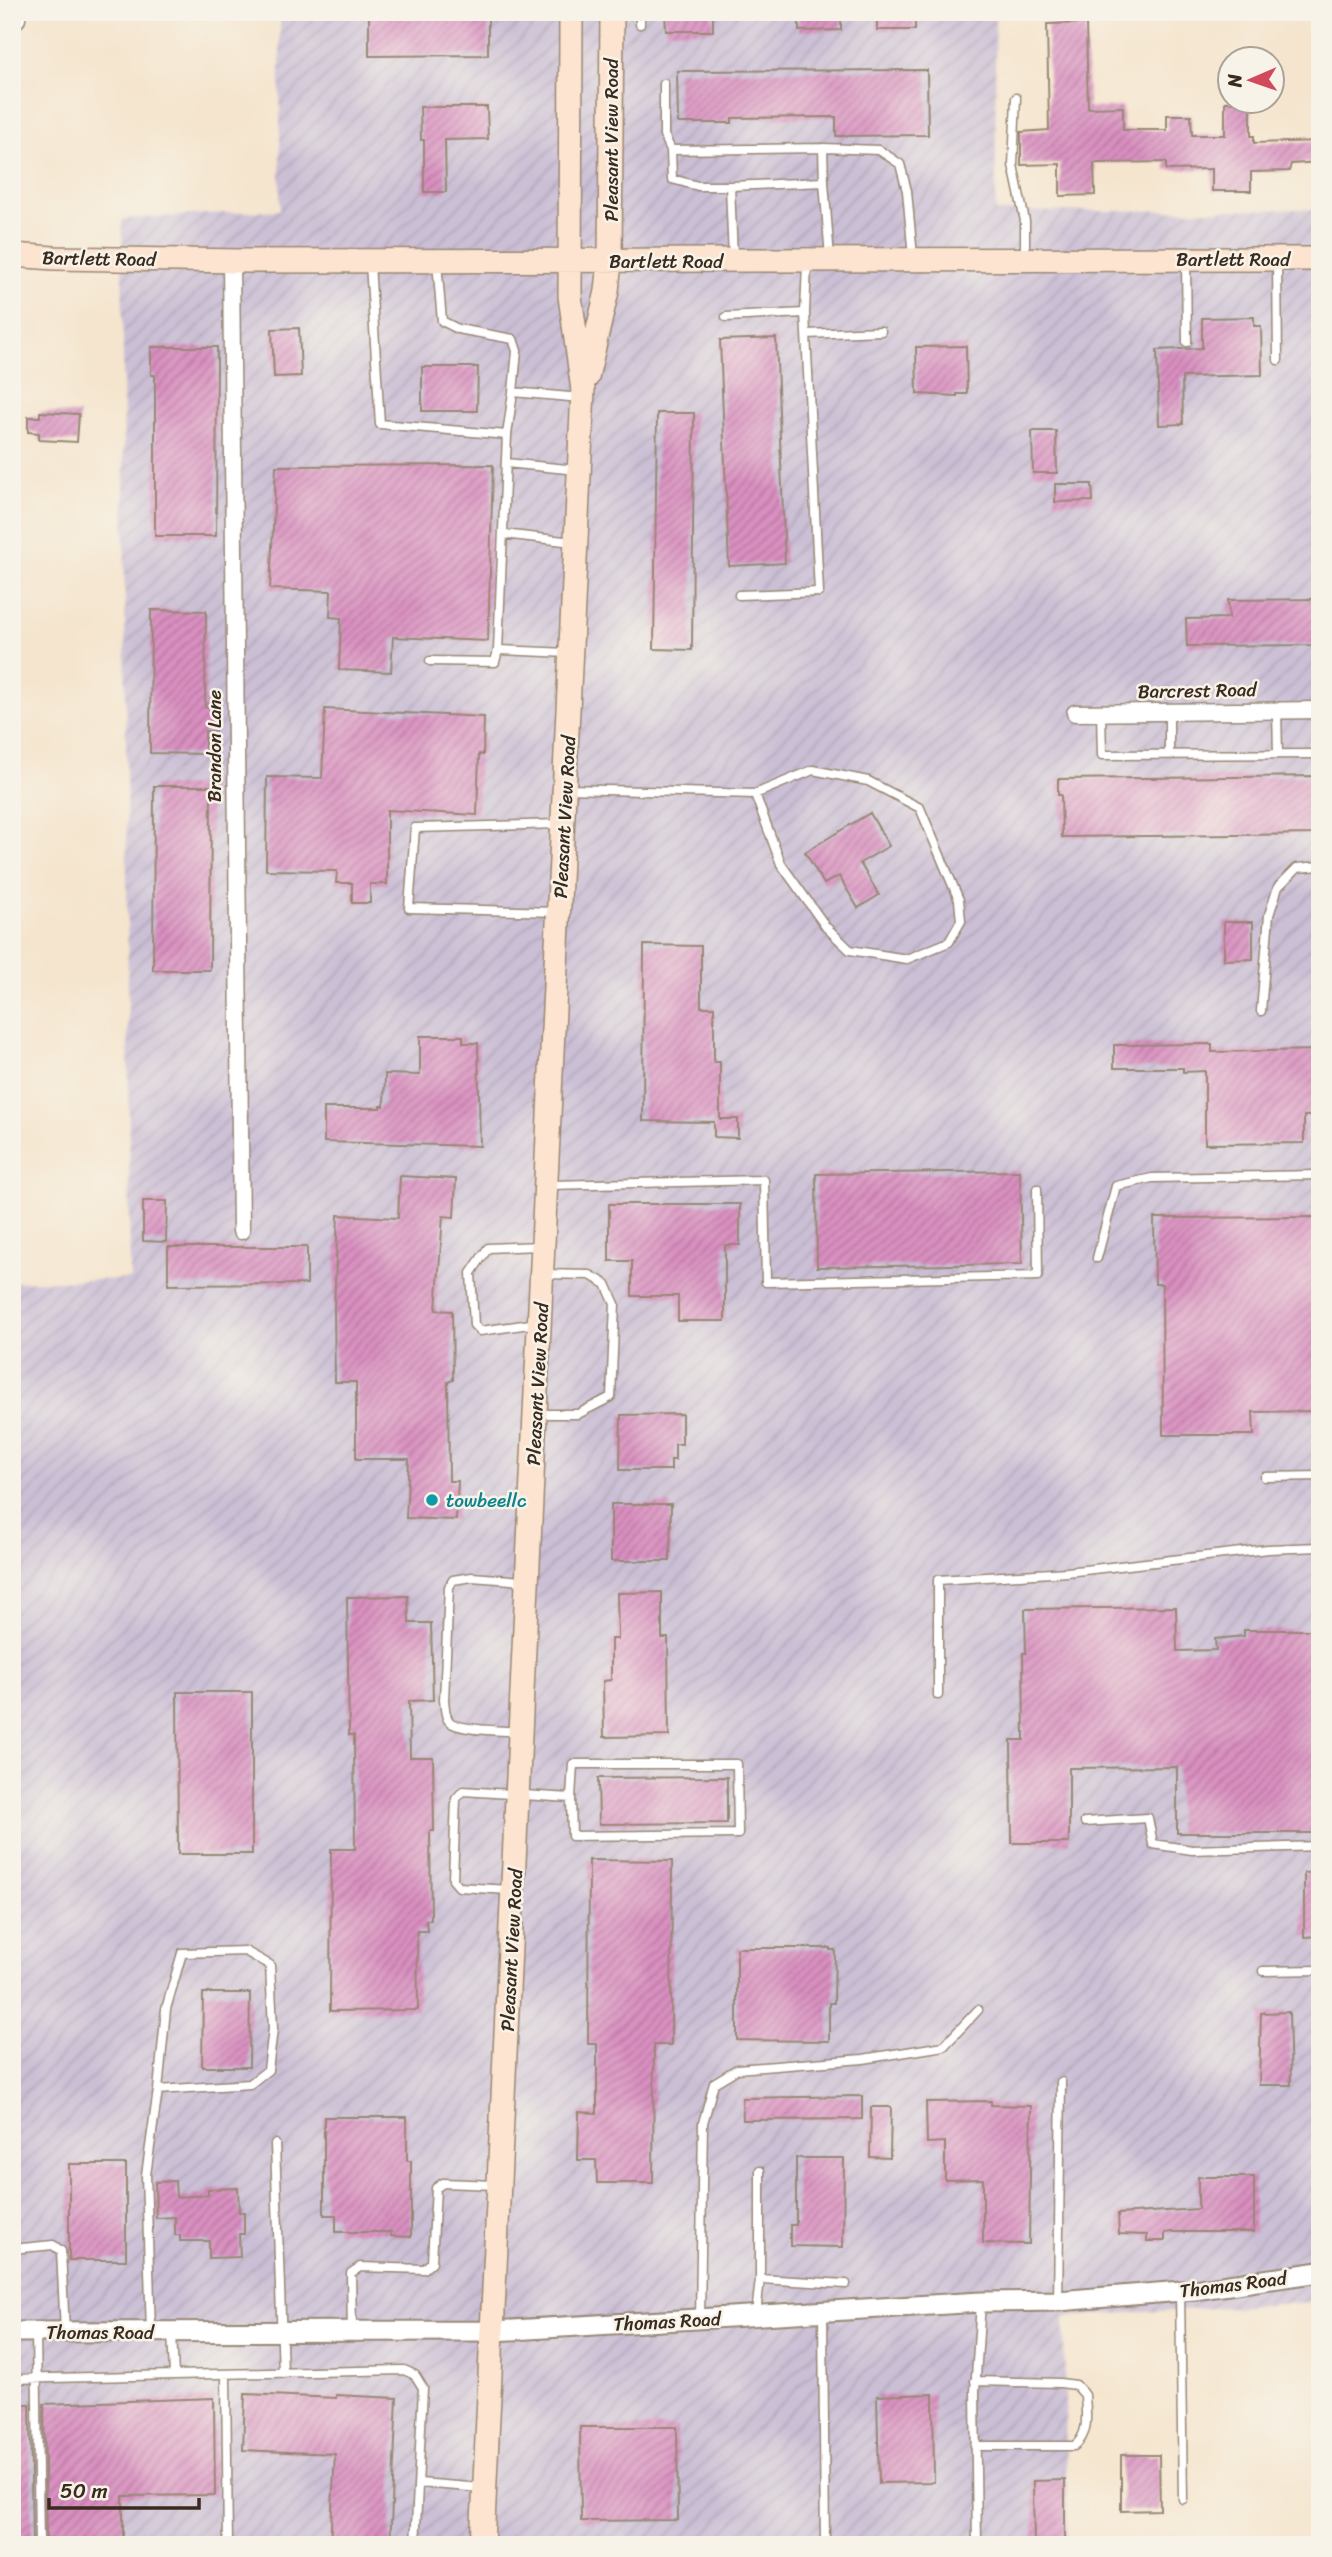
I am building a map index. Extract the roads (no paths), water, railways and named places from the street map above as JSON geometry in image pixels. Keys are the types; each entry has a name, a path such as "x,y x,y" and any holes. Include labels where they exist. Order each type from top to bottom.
{"main road":[{"name":"Pleasant View Road","path":"482,2545 583,394 570,296 571,12"},
{"name":"Pleasant View Road","path":"583,394 607,291 610,261 612,12"},
{"name":"Bartlett Road","path":"12,255 231,261 1320,259"}],"street":[{"path":"12,23 17,19 17,12"},
{"name":"Brandon Lane","path":"231,261 240,1231"},
{"name":"Barcrest Road","path":"1075,713 1320,710"},
{"name":"Thomas Road","path":"12,2332 494,2331 981,2302 1058,2301 1180,2291 1320,2272"}],"lane":[{"path":"640,12 640,24"},
{"path":"664,84 664,135 671,150 672,179 698,186 824,182"},
{"path":"1016,98 1013,165 1025,221 1026,260"},
{"path":"739,595 819,592 805,313 818,260 824,182 822,148"},
{"path":"671,150 879,150 900,164 907,191 913,260"},
{"path":"730,186 733,261"},
{"path":"1186,259 1186,342"},
{"path":"1277,259 1278,360"},
{"path":"370,261 380,424 507,435"},
{"path":"430,661 495,662 498,650 507,435 517,351 513,339 458,329 442,321 437,261"},
{"path":"726,317 805,313"},
{"path":"807,334 881,331"},
{"path":"513,391 583,394"},
{"path":"506,463 580,470"},
{"path":"503,534 576,542"},
{"path":"498,650 571,653"},
{"path":"1277,710 1278,754"},
{"path":"1169,711 1169,754"},
{"path":"1101,712 1102,755 1320,754"},
{"path":"565,789 755,794 813,770 868,781 920,808 959,900 961,921 948,942 907,959 850,950 826,928 781,864 755,794"},
{"path":"559,912 409,908 415,828 563,824"},
{"path":"1261,1011 1269,915 1278,887 1297,868 1320,866"},
{"path":"1097,1258 1116,1186 1152,1178 1320,1175"},
{"path":"547,1185 764,1180 766,1282 1038,1276 1037,1189"},
{"path":"540,1323 481,1331 474,1325 471,1273 488,1248 544,1246"},
{"path":"536,1414 578,1414 611,1397 615,1304 606,1284 590,1275 542,1273"},
{"path":"1265,1477 1320,1476"},
{"path":"938,1695 938,1580 1067,1572 1268,1549 1320,1546"},
{"path":"521,1732 460,1726 450,1723 446,1716 444,1700 449,1587 453,1580 472,1577 528,1581"},
{"path":"573,1763 737,1764 738,1834 572,1836 571,1798 573,1763"},
{"path":"514,1890 459,1887 453,1880 456,1800 463,1791 571,1798"},
{"path":"1085,1822 1148,1818 1153,1844 1192,1850 1320,1846"},
{"path":"151,2332 146,2175 166,2009 182,1953 245,1951 270,1965 273,2029 268,2070 250,2084 158,2090"},
{"path":"1263,1971 1320,1970"},
{"path":"700,2319 704,2123 715,2083 737,2069 863,2059 944,2046 978,2010"},
{"path":"1058,2301 1061,2082"},
{"path":"275,2144 283,2373"},
{"path":"756,2315 760,2279 760,2171"},
{"path":"352,2331 351,2273 360,2267 424,2269 432,2262 436,2188 443,2183 500,2185"},
{"path":"12,2249 53,2245 61,2250 65,2332"},
{"path":"760,2279 846,2284"},
{"path":"1180,2291 1183,2499"},
{"path":"977,2545 975,2381 981,2302"},
{"path":"823,2312 825,2545"},
{"path":"36,2332 38,2545"},
{"path":"172,2332 174,2375"},
{"path":"12,2379 404,2370 415,2375 423,2388 415,2545"},
{"path":"226,2375 228,2545"},
{"path":"975,2381 1076,2385 1085,2395 1087,2424 1083,2439 1074,2446 975,2446"},
{"path":"419,2483 485,2488"}],"place":[{"name":"towbeellc","path":"432,1500"}]}
